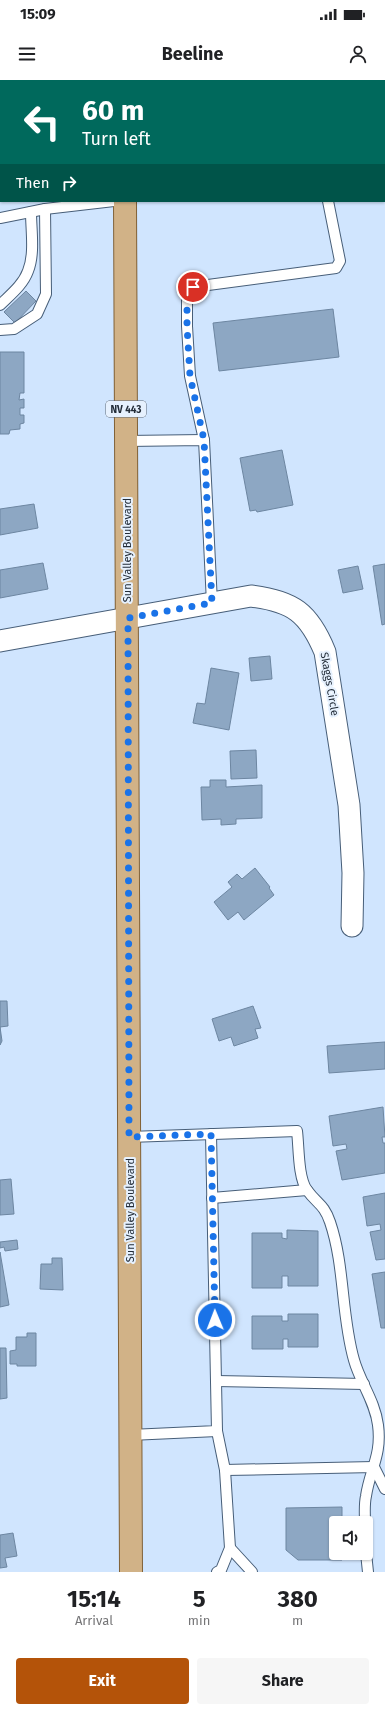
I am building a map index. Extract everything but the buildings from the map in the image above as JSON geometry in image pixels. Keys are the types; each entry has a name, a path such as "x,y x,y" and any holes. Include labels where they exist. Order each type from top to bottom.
{"main road":[{"name":"Sun Valley Boulevard","path":"125,202 131,1572"},
{"path":"131,1545 140,1572"}],"street":[{"name":"Skaggs Circle","path":"0,641 251,596 271,598 288,605 304,616 317,632 325,652 349,805 353,873 352,926"}],"lane":[{"path":"0,218 45,209 105,202"},
{"path":"212,603 204,440 190,376 187,295 193,287 336,268 340,261 328,202"},
{"path":"0,330 14,329 37,314 46,294 45,209"},
{"path":"0,305 16,290 28,272 32,254 31,212"},
{"path":"126,441 204,440"},
{"path":"129,1137 297,1131 303,1180 307,1190 324,1208 330,1223 336,1247 348,1332 354,1360 372,1400 378,1423 380,1443 366,1495 364,1516"},
{"path":"211,1134 217,1431 225,1470 230,1548 220,1571"},
{"path":"212,1198 307,1190"},
{"path":"216,1381 364,1384"},
{"path":"130,1435 217,1431"},
{"path":"225,1470 374,1467"},
{"path":"374,1467 385,1488"},
{"path":"230,1548 252,1572"},
{"path":"367,1560 368,1572"}],"route":[{"path":"193,287 187,295 190,376 204,440 212,603 128,618 129,1137 211,1134 215,1320"}]}
